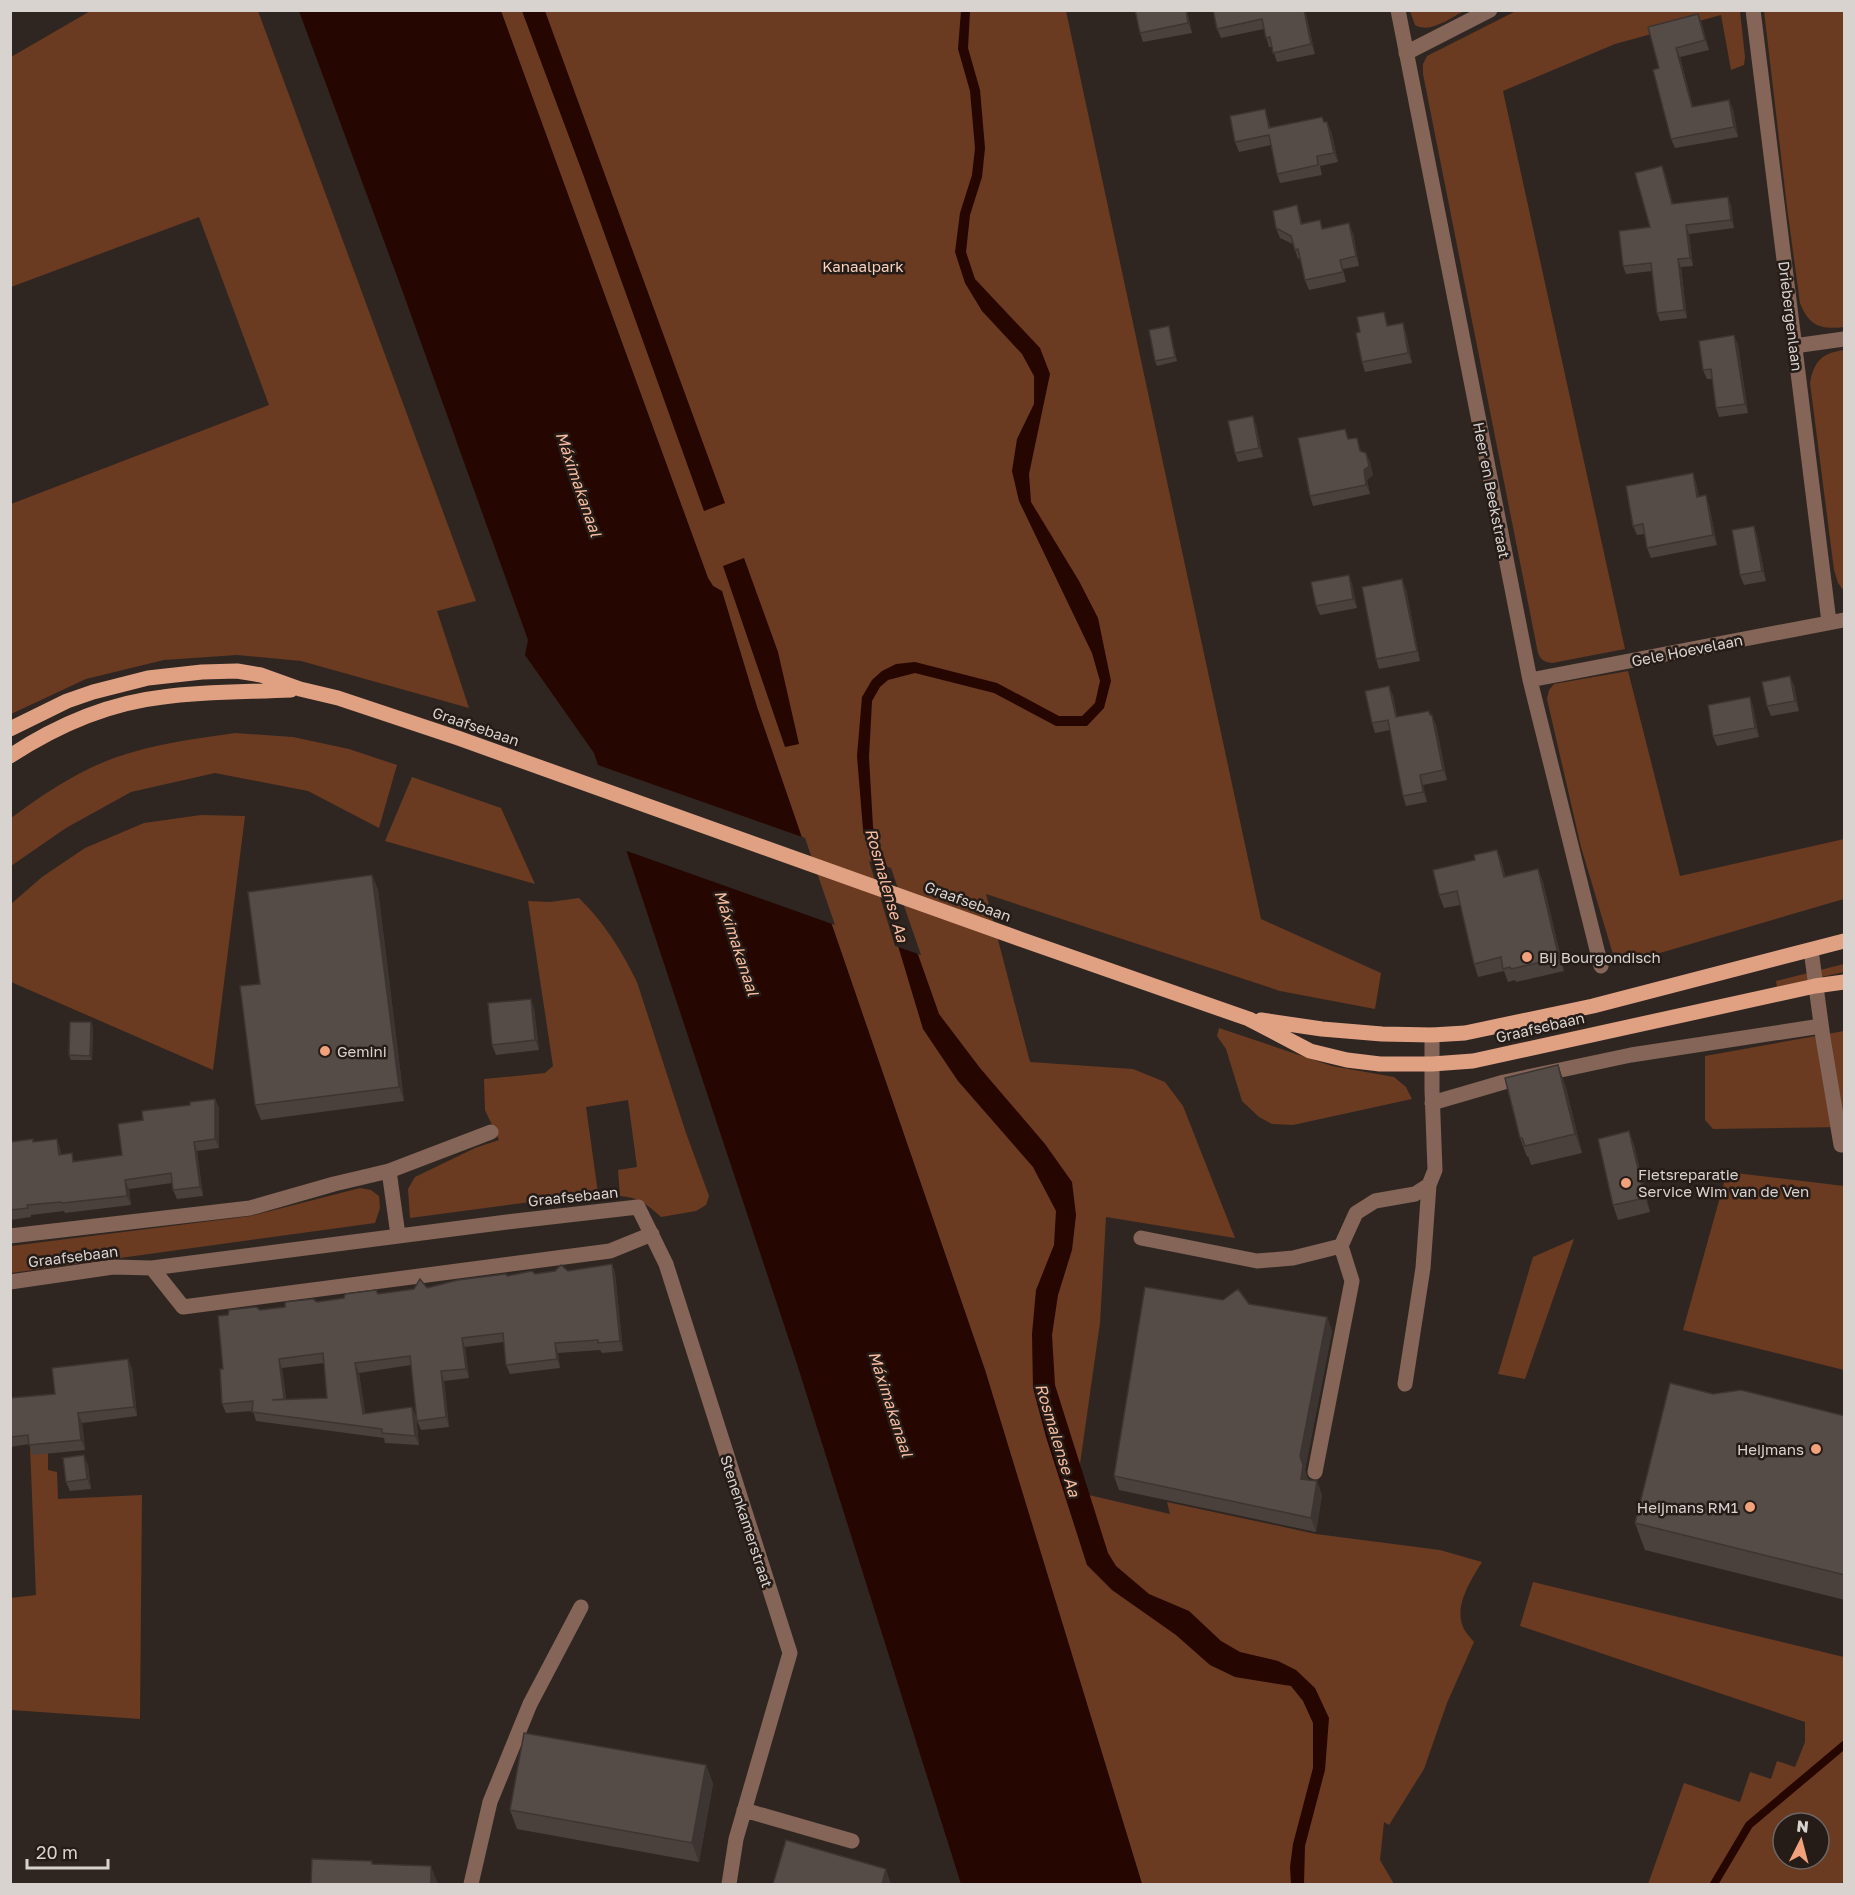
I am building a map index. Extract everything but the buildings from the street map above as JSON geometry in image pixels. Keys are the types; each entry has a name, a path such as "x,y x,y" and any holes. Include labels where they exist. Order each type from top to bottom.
{"main road":[{"name":"Graafsebaan","path":"10,729 42,712 93,692 148,678 237,671 261,675 458,738 1249,1019 1310,1051 1380,1064 1432,1064 1492,1057 1815,986 1845,982"},
{"name":"Graafsebaan","path":"10,756 67,724 128,703 195,693 300,689"},
{"name":"Graafsebaan","path":"1249,1019 1351,1032 1432,1035 1484,1030 1593,1006 1845,941"}],"street":[{"name":"Heer en Beekstraat","path":"1398,10 1530,680 1601,966"},
{"path":"1406,53 1490,10"},
{"name":"Driebergenlaan","path":"1754,10 1794,346 1837,621"},
{"path":"1794,346 1845,339"},
{"name":"Gele Hoevelaan","path":"1530,680 1837,621"},
{"path":"1810,950 1841,1145 1845,1145"},
{"path":"1432,1103 1504,1082 1630,1055 1821,1026"},
{"path":"1405,1384 1423,1268 1429,1185 1435,1170 1432,1035"},
{"name":"Graafsebaan","path":"10,1236 250,1208 389,1171 491,1132"},
{"path":"389,1171 398,1235"},
{"path":"1315,1472 1352,1281 1341,1246 1356,1213 1375,1201 1415,1194 1429,1185"},
{"name":"Graafsebaan","path":"10,1282 113,1267 152,1268 398,1235 638,1207 652,1234"},
{"path":"152,1268 183,1307 610,1251 652,1234"},
{"name":"Stenenkamerstraat","path":"652,1234 666,1264 790,1653 736,1839 729,1884"},
{"path":"1141,1238 1257,1261 1293,1258 1341,1246"},
{"path":"471,1884 490,1802 530,1704 581,1607"},
{"path":"744,1810 852,1841"}],"green space":[{"path":"92,10 258,11 476,601 437,611 469,708 301,661 237,655 164,660 86,679 11,714 11,504 269,405 199,217 11,287 11,57"},
{"path":"1410,10 1464,11 1427,28 1415,25"},
{"name":"Kanaalpark","path":"501,11 1066,11 1261,919 1381,973 1375,1009 1280,991 986,894 1030,1062 1133,1069 1165,1082 1183,1106 1235,1238 1106,1217 1100,1323 1076,1492 1170,1514 1167,1502 1316,1534 1440,1550 1482,1562 1465,1593 1461,1610 1463,1627 1474,1642 1447,1703 1424,1769 1389,1825 1384,1822 1380,1860 1394,1884 1142,1884 985,1370 757,707 722,592 713,586 708,578"},
{"path":"1516,11 1740,11 1745,57 1744,65 1731,70 1721,15 1615,44 1503,91 1625,649 1552,663 1543,660 1538,653 1423,74 1423,64 1427,56"},
{"path":"1764,11 1844,11 1844,327 1829,328 1817,325 1807,317 1800,303"},
{"path":"1844,350 1844,591 1838,583 1834,570 1810,383 1820,359 1830,353"},
{"path":"1628,671 1680,876 1844,839 1844,899 1619,965 1615,961 1581,847 1547,699 1549,690 1554,684"},
{"path":"235,733 293,737 349,749 397,765 379,828 308,791 215,773 131,792 66,828 11,866 11,818 60,785 86,770 129,753 174,742"},
{"path":"412,777 501,808 535,884 385,841"},
{"path":"201,815 245,816 213,1070 11,982 11,904 42,877 85,848 144,823"},
{"path":"579,898 611,937 637,982 709,1196 706,1205 696,1211 661,1217 642,1202 620,1196 618,1170 637,1167 628,1100 586,1107 598,1193 410,1218 408,1189 415,1177 475,1148 499,1140 485,1110 484,1079 545,1073 553,1066 528,901 550,902"},
{"path":"1844,964 1844,972 1777,987 1776,981"},
{"path":"1219,1028 1332,1066 1394,1077 1406,1087 1412,1099 1293,1125 1272,1124 1259,1117 1242,1101 1226,1049 1217,1036"},
{"path":"1844,1031 1844,1127 1713,1129 1705,1120 1705,1056"},
{"path":"1727,1172 1844,1186 1844,1370 1683,1330"},
{"path":"360,1188 371,1190 379,1196 380,1208 375,1223 11,1273 11,1246 251,1216"},
{"path":"1574,1239 1525,1379 1498,1374 1533,1257"},
{"path":"30,1446 48,1447 48,1470 57,1472 58,1499 142,1495 140,1719 11,1710 10,1598 36,1595"},
{"path":"1533,1582 1844,1657 1844,1881 1841,1884 1648,1884 1684,1783 1740,1802 1750,1772 1771,1779 1777,1761 1795,1767 1805,1742 1805,1722 1520,1626"}],"water":[{"name":"Máximakanaal","path":"299,11 501,11 708,578 713,586 722,591 757,707 985,1370 1142,1884 961,1884 797,1364 594,753 525,655 528,640"},
{"path":"522,11 545,11 725,503 704,511"},
{"name":"Rosmalense Aa","path":"961,11 970,11 968,48 980,90 985,148 982,177 970,215 966,252 975,279 1040,348 1050,374 1029,474 1031,502 1079,581 1098,618 1111,681 1104,708 1087,726 1056,726 994,693 915,673 888,680 880,687 872,701 869,757 873,827 939,1014 980,1068 1045,1144 1072,1182 1076,1215 1072,1250 1058,1295 1052,1335 1055,1385 1108,1553 1116,1566 1149,1594 1189,1611 1221,1641 1240,1652 1278,1661 1296,1670 1315,1688 1329,1718 1325,1770 1305,1846 1304,1884 1291,1884 1290,1867 1293,1844 1313,1768 1313,1723 1303,1701 1291,1686 1235,1677 1210,1665 1176,1635 1112,1590 1087,1565 1046,1437 1033,1388 1032,1334 1036,1290 1054,1245 1056,1211 1033,1167 958,1081 923,1029 863,829 857,756 862,697 872,680 882,671 896,664 915,662 997,683 1059,716 1082,716 1095,703 1100,681 1092,653 1019,501 1012,471 1017,439 1034,404 1034,376 1022,354 982,311 965,283 955,252 960,213 972,175 975,148 970,91 958,49"},
{"path":"744,558 778,652 799,744 785,747 723,566"}],"pier":[{"path":"595,764 805,838 835,925 624,850"},
{"path":"869,861 891,868 921,955 895,946"}],"waterway":[{"path":"1714,1884 1749,1825 1844,1745"}],"place":[{"name":"Bij Bourgondisch","path":"1527,957"},
{"name":"Gemini","path":"325,1051"},
{"name":"Fietsreparatie Service Wim van de Ven","path":"1626,1183"},
{"name":"Heijmans","path":"1816,1449"},
{"name":"Heijmans RM1","path":"1750,1507"}]}
